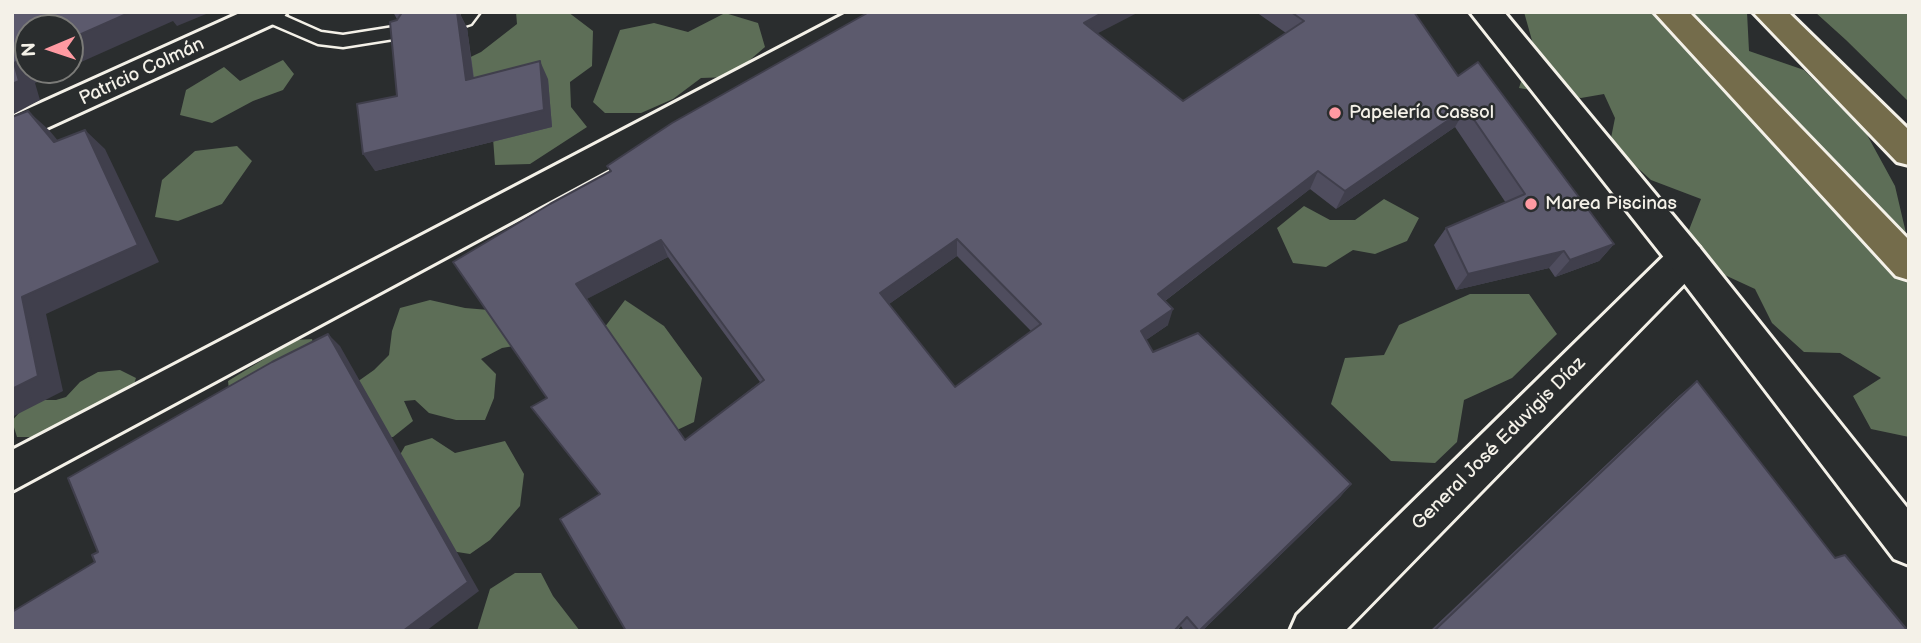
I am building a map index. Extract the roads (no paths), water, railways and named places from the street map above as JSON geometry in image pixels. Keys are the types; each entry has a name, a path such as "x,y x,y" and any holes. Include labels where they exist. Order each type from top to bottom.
{"highway":[{"path":"1670,12 1909,265"},
{"path":"1769,12 1909,152"}],"street":[{"path":"12,472 875,12"},
{"path":"1486,12 1686,258 1909,544"},
{"name":"Patricio Colmán","path":"12,131 269,13"},
{"name":"General José Eduvigis Díaz","path":"1313,631 1686,258"}],"lane":[{"path":"269,13 318,38 343,41 400,32"}],"place":[{"name":"Papelería Cassol","path":"1335,113"},
{"name":"Marea Piscinas","path":"1531,204"}]}
